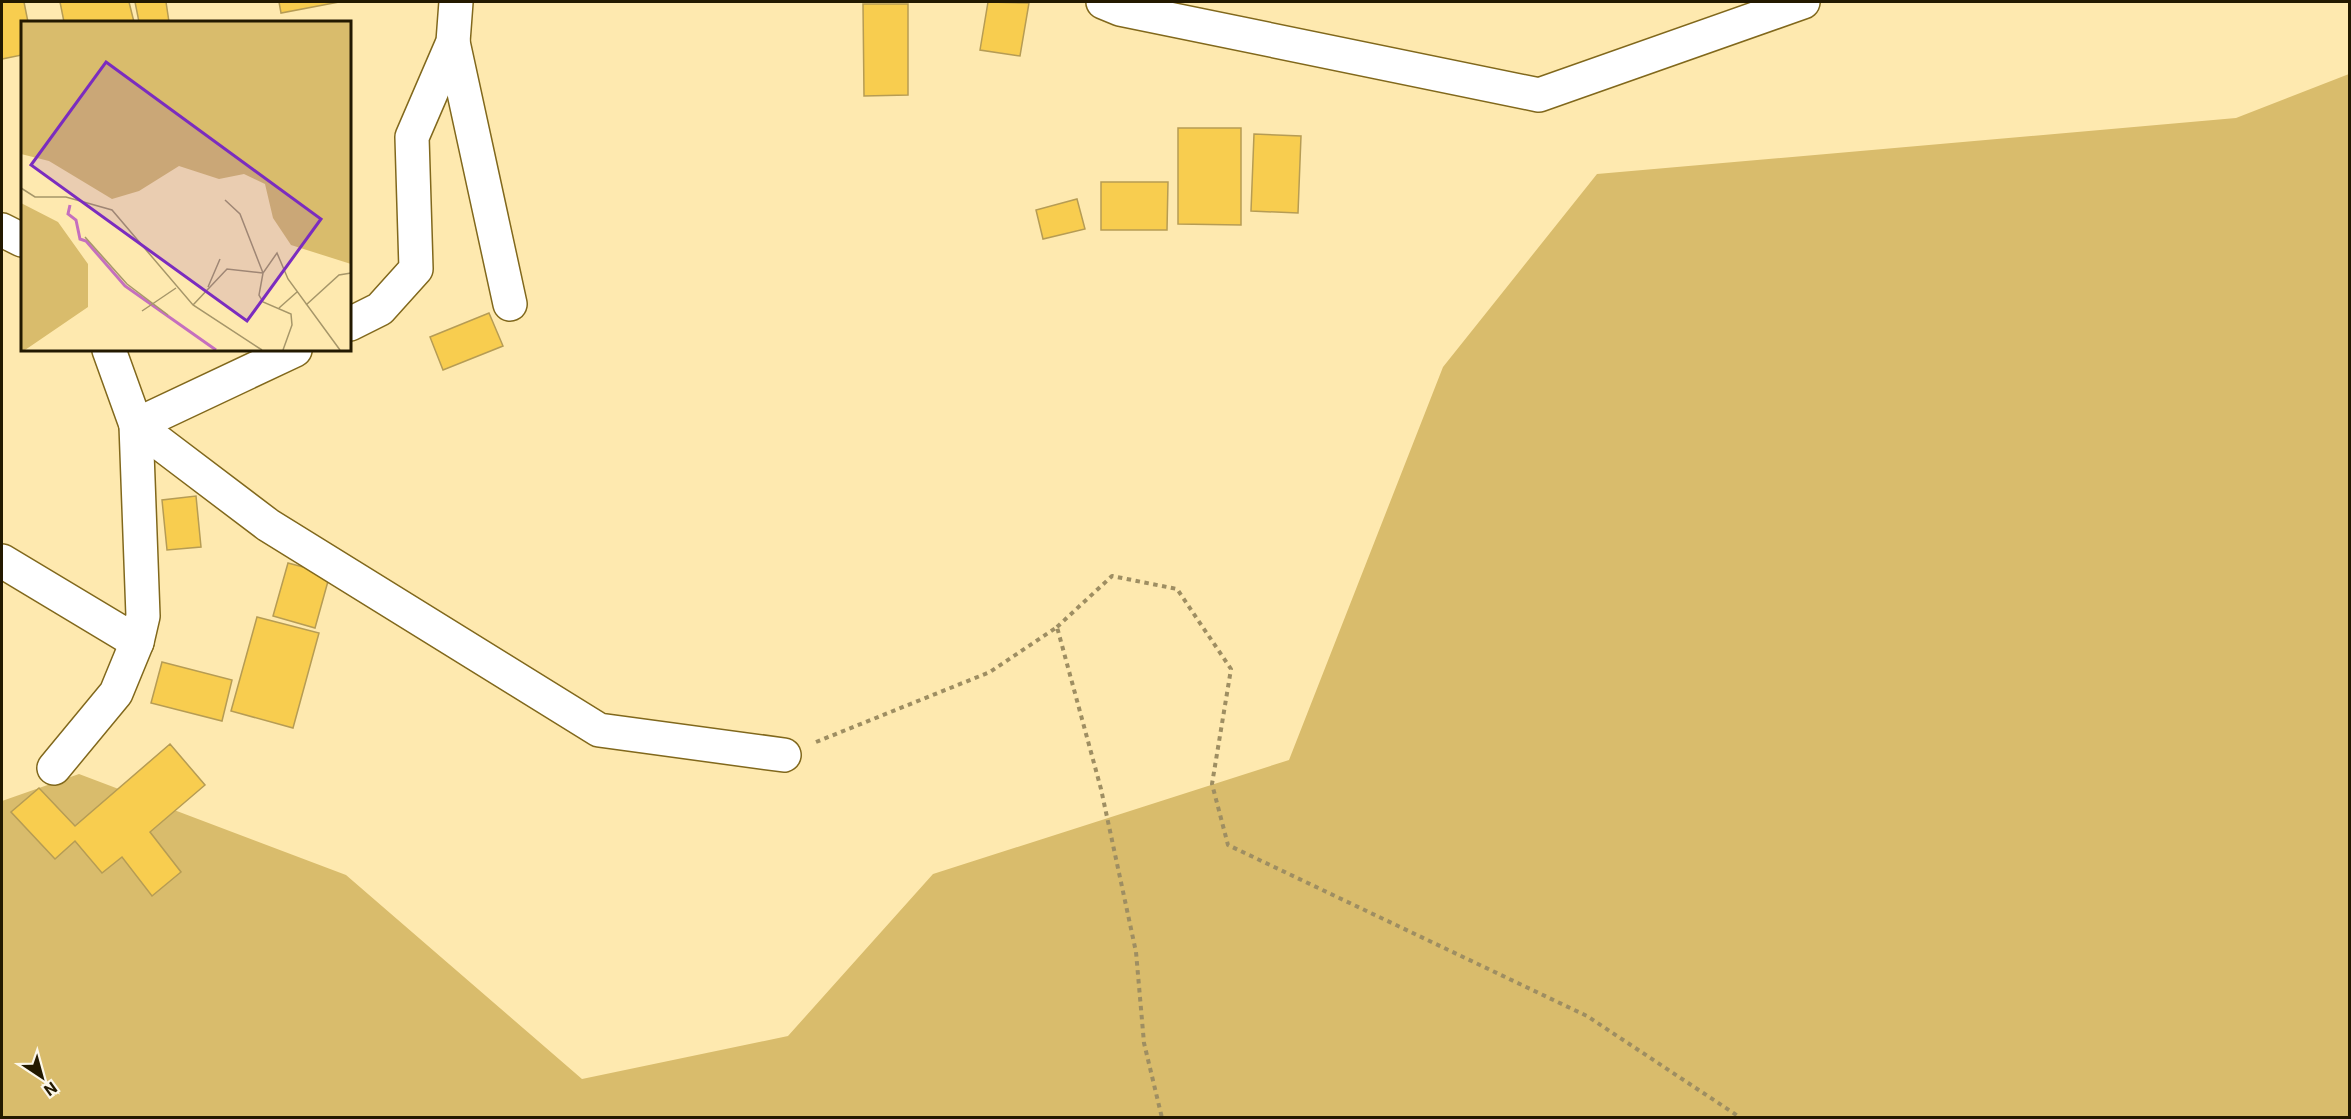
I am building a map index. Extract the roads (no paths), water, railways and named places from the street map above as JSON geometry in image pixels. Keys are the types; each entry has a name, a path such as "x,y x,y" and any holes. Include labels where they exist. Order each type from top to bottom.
{"street":[{"path":"456,2 453,42 510,304"},
{"path":"1103,2 1120,9 1539,95 1803,2"},
{"path":"351,324 380,309 416,269 412,137 453,42"},
{"path":"2,230 21,240"},
{"path":"54,768 116,693 136,642 143,616 136,425 109,351"},
{"path":"136,425 293,351"},
{"path":"136,425 268,525 599,730 784,755"},
{"path":"2,561 136,642"}]}
